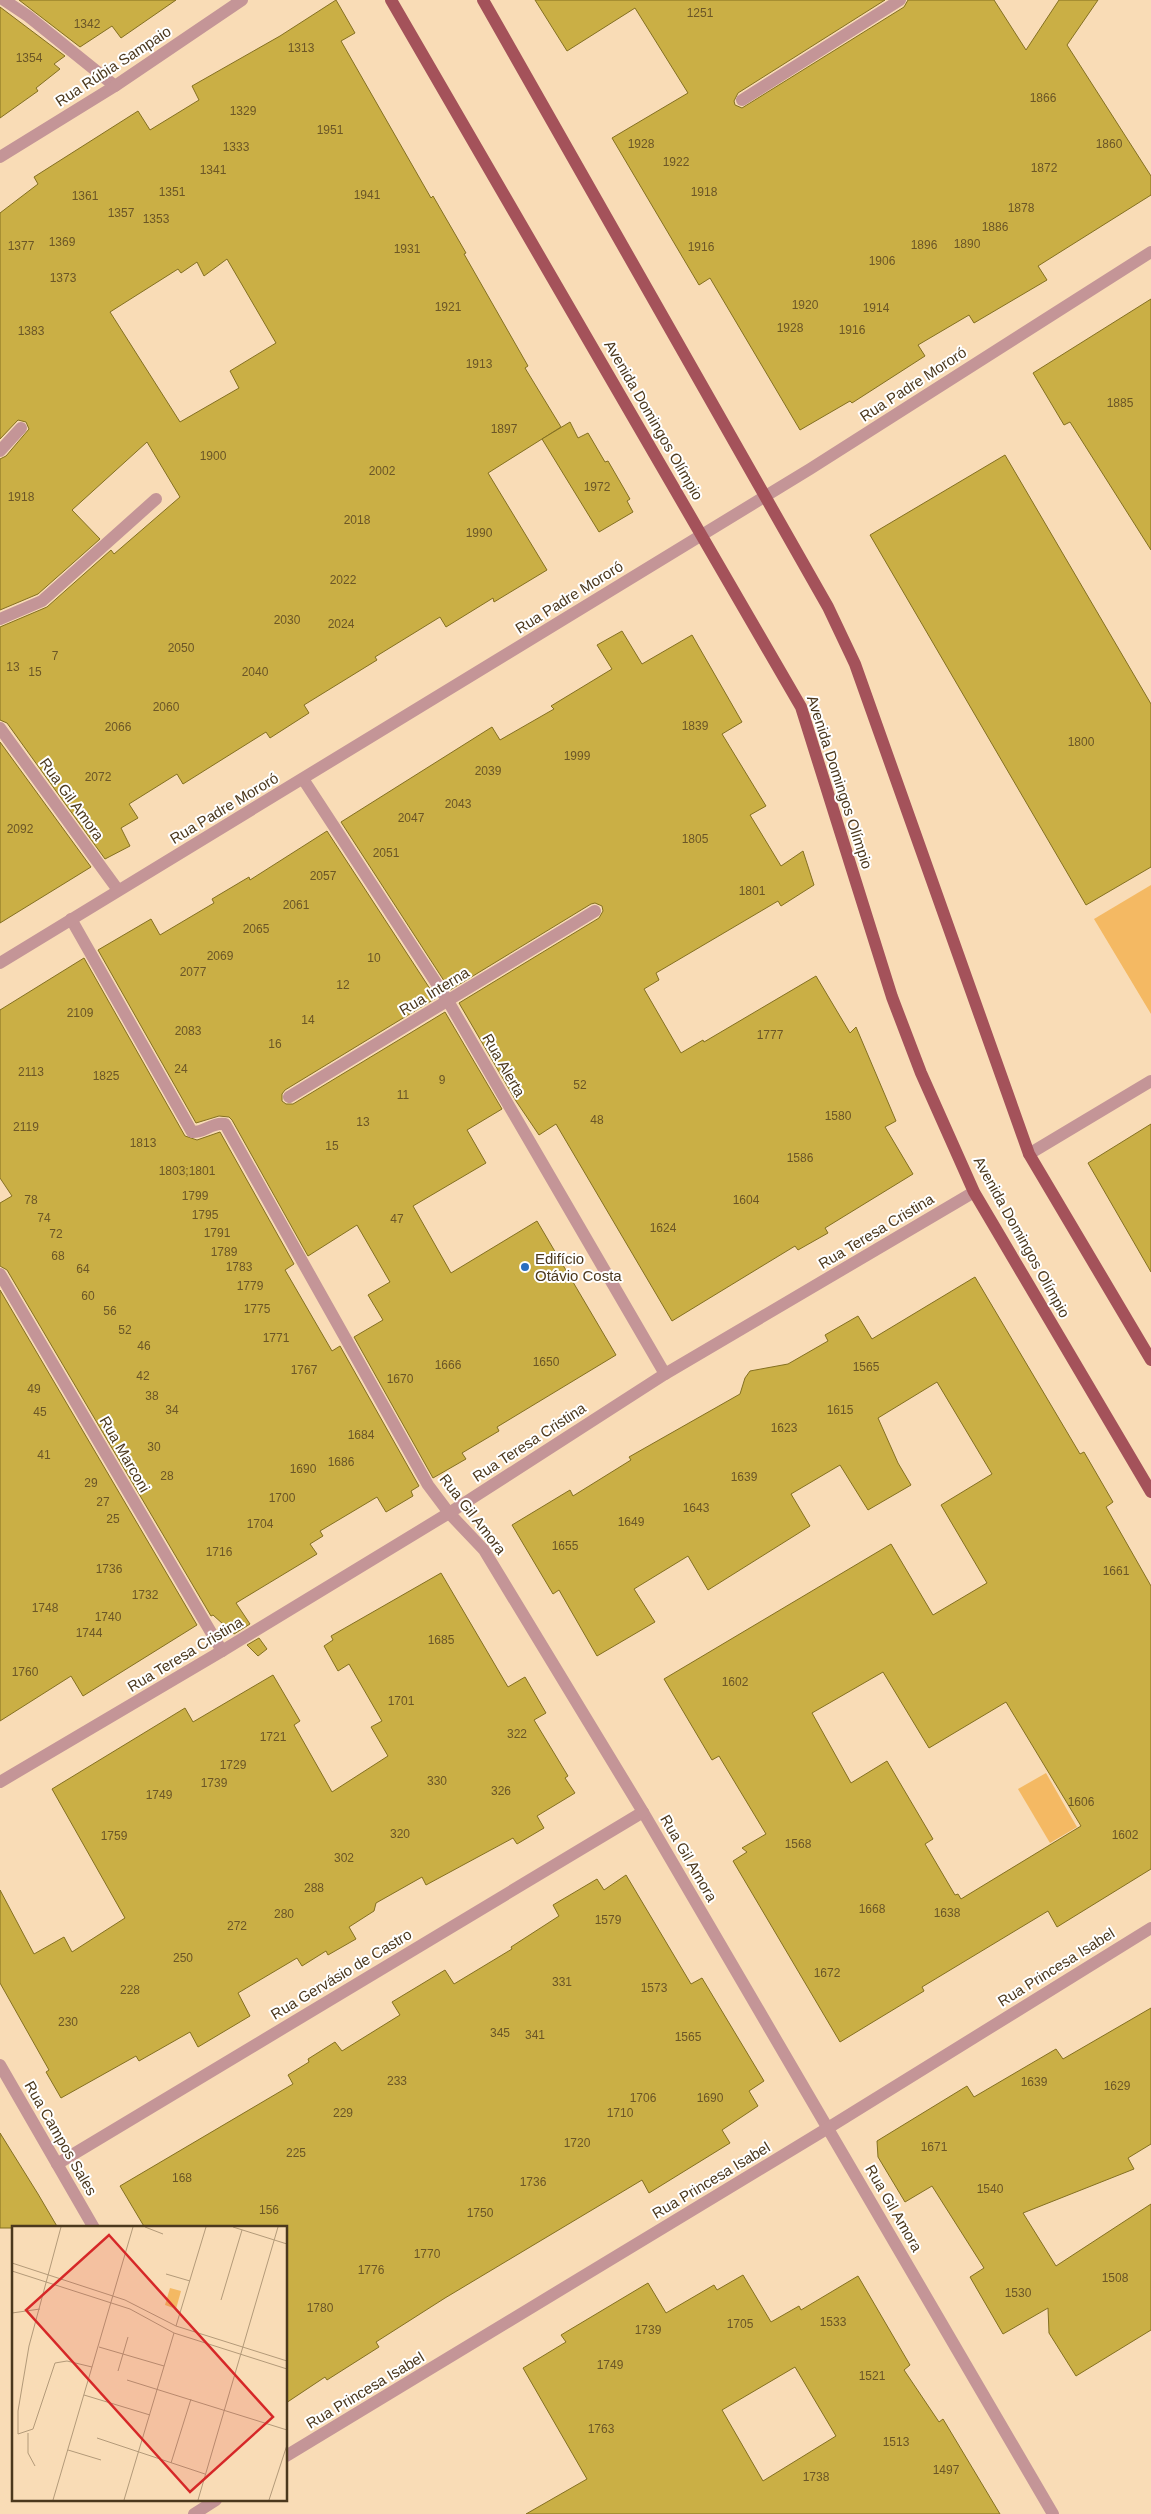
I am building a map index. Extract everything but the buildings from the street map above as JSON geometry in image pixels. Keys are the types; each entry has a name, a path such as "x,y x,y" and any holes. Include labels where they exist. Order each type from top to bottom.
{"main road":[{"name":"Avenida Domingos Olímpio","path":"391,0 801,707 892,997 920,1072 974,1192 1151,1492"},
{"path":"483,0 828,607 855,664 1030,1154 1151,1360"}],"street":[{"path":"4,0 28,16 114,86"},
{"name":"Rua Rúbia Sampaio","path":"0,156 114,86 242,0"},
{"path":"742,100 900,0"},
{"name":"Rua Padre Mororó","path":"0,963 766,496 1151,252"},
{"path":"0,451 21,428"},
{"path":"0,619 42,601 156,499"},
{"name":"Rua Gil Amora","path":"0,728 118,890"},
{"name":"Rua Alerta","path":"303,779 448,1001 665,1374"},
{"name":"Rua Interna","path":"289,1097 595,911"},
{"name":"Rua Gil Amora","path":"71,918 192,1132 198,1133 219,1123 225,1124 428,1485 449,1513 484,1550 643,1812 1053,2514"},
{"path":"1030,1154 1151,1082"},
{"name":"Rua Teresa Cristina","path":"0,1782 222,1651 449,1513 665,1374 974,1192"},
{"name":"Rua Marconi","path":"0,1274 222,1651"},
{"name":"Rua Gervásio de Castro","path":"57,2164 643,1812"},
{"name":"Rua Princesa Isabel","path":"288,2455 828,2128 1151,1928"},
{"name":"Rua Campos Sales","path":"0,2065 93,2226"},
{"path":"194,2514 213,2502"}],"shaded area":[{"path":"1151,885 1151,1014 1094,919"},
{"path":"1046,1773 1077,1827 1050,1843 1018,1789"}],"place":[{"name":"Edifício Otávio Costa","path":"525,1267"}]}
